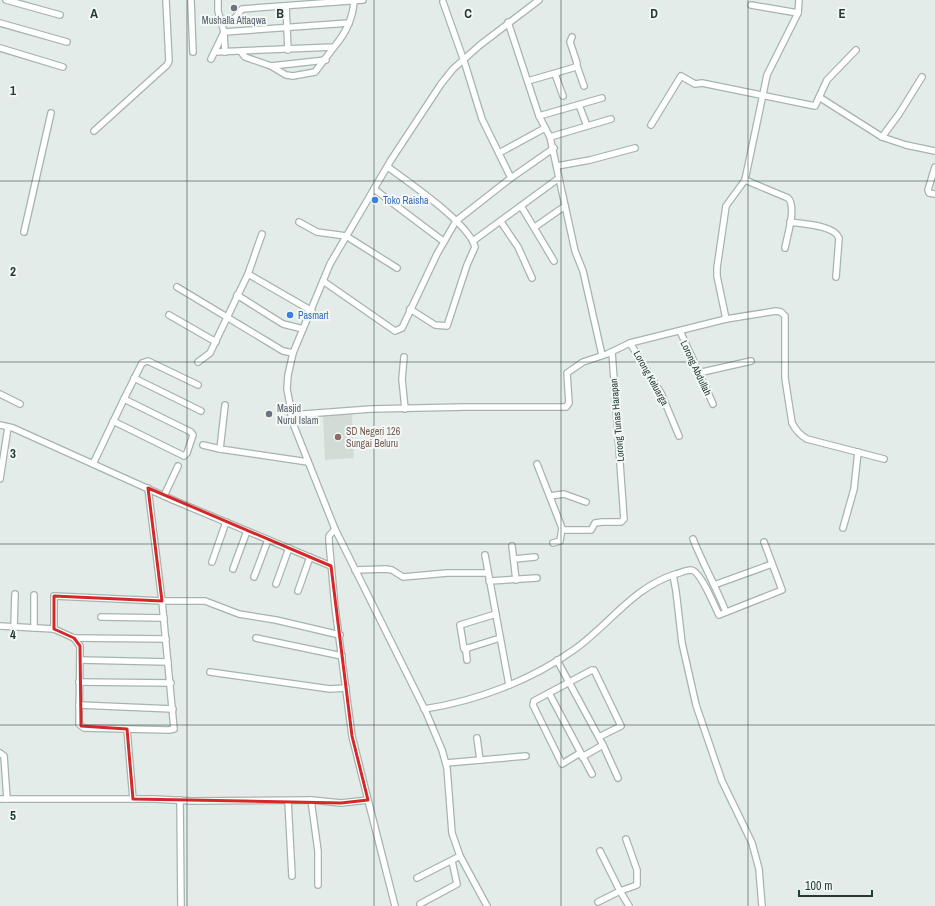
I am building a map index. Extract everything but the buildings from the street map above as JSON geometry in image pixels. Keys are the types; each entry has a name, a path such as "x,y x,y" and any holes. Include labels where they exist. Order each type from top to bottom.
{"street":[{"path":"6,0 60,15"},
{"path":"94,131 170,61 166,0"},
{"path":"191,0 192,52"},
{"path":"218,0 218,11 222,20 224,32 225,52"},
{"path":"222,20 234,19 242,9 363,0"},
{"path":"487,906 460,856 452,833 446,763 426,712 335,529 291,415 287,389 288,376 293,354 312,311 330,264 374,189 441,84 462,60 508,22 539,0"},
{"path":"726,319 716,276 726,207 728,200 745,180 763,94 771,65 798,13 799,0"},
{"path":"241,52 245,57 271,66 277,71 293,76 316,72 346,31 348,23 352,17 354,1"},
{"path":"443,2 462,60 465,64 482,119 511,178"},
{"path":"751,5 798,13"},
{"path":"286,6 288,50"},
{"path":"508,22 539,116 554,148 564,206 575,251 583,270 602,355"},
{"path":"0,23 66,42"},
{"path":"224,32 348,23"},
{"path":"211,59 224,32"},
{"path":"572,38 570,42 584,86"},
{"path":"215,52 334,47"},
{"path":"0,48 62,67"},
{"path":"651,125 681,76 695,84 702,83 763,94 815,106 827,80 856,50"},
{"path":"271,66 326,60"},
{"path":"528,81 555,74 577,66"},
{"path":"555,74 562,96"},
{"path":"882,137 899,114 922,77"},
{"path":"819,97 882,137 906,145 935,151"},
{"path":"539,116 602,98"},
{"path":"579,105 587,126"},
{"path":"24,232 51,113"},
{"path":"550,137 610,119"},
{"path":"499,152 545,128"},
{"path":"323,281 395,331 402,328 443,241 456,221 511,178 554,148"},
{"path":"557,166 590,160 635,148"},
{"path":"388,167 456,221 473,241 474,249 467,265 447,326 435,325 410,309"},
{"path":"935,167 928,190 929,193 935,194"},
{"path":"473,241 559,178"},
{"path":"745,180 788,198 792,202 793,209 785,248"},
{"path":"374,189 443,241"},
{"path":"521,206 535,227 554,261"},
{"path":"535,227 564,206"},
{"path":"298,222 317,232 346,236 397,268"},
{"path":"500,222 518,247 532,278"},
{"path":"790,222 830,229 838,234 836,277"},
{"path":"198,362 208,356 216,342 248,274 262,234"},
{"path":"248,274 312,311"},
{"path":"177,287 226,318 283,351 293,354"},
{"path":"237,296 283,324 303,329"},
{"path":"291,415 465,407 566,407 569,403 566,375 568,370 583,362 612,352 630,343 680,332 726,319 776,311 785,316 785,378 792,423 800,435 807,440 884,459"},
{"path":"169,315 216,342"},
{"name":"Lorong Abdullah","path":"680,332 713,404"},
{"name":"Lorong Keluarga","path":"630,343 661,393 679,436"},
{"name":"Lorong Tunas Harapan","path":"562,530 591,530 595,523 621,522 624,519 624,489 612,352"},
{"path":"404,357 402,379 405,409"},
{"path":"93,464 113,420 142,363 148,361 198,385"},
{"path":"698,373 751,361"},
{"path":"134,378 201,411"},
{"path":"0,394 20,404"},
{"path":"113,420 184,456 187,453 193,433 124,399"},
{"path":"220,449 226,405"},
{"path":"0,424 164,496 331,566"},
{"path":"0,479 8,427"},
{"path":"203,445 220,449 308,462"},
{"path":"843,528 854,489 858,452"},
{"path":"537,464 562,530 560,541 553,542"},
{"path":"164,496 178,466"},
{"path":"74,638 80,646 79,705 80,724 84,728 174,729 164,618 148,488"},
{"path":"550,496 564,494 586,502"},
{"path":"212,562 226,522"},
{"path":"335,529 329,536 331,566 352,736 395,906"},
{"path":"233,569 247,531"},
{"path":"693,539 726,612"},
{"path":"254,577 268,540"},
{"path":"426,712 439,706 509,685 530,676 575,649 631,598 648,586 672,575 693,570 706,588 719,615 782,590 764,542"},
{"path":"512,546 516,580"},
{"path":"276,584 289,548"},
{"path":"485,555 509,685"},
{"path":"298,592 310,557"},
{"path":"514,559 535,557"},
{"path":"714,585 772,564"},
{"path":"355,570 386,569 392,570 403,577 447,573 488,573"},
{"path":"672,575 676,591 682,643 696,705 722,781 752,843 759,868 762,906"},
{"path":"489,581 537,578"},
{"path":"14,627 15,594"},
{"path":"34,595 34,628"},
{"path":"54,629 54,596 162,601 205,601 239,614 276,620 340,635"},
{"path":"496,614 460,625 464,649 500,638"},
{"path":"100,617 164,618"},
{"path":"0,626 54,629 74,638 166,639"},
{"path":"256,638 342,656"},
{"path":"467,660 466,652 468,648"},
{"path":"80,660 168,662"},
{"path":"557,660 603,745 618,778"},
{"path":"598,737 621,726 594,670 568,682 534,701 533,705 562,764 603,745"},
{"path":"210,672 330,689 346,688"},
{"path":"79,682 171,683"},
{"path":"549,693 592,774"},
{"path":"79,705 173,709"},
{"path":"127,729 133,799"},
{"path":"477,738 480,760"},
{"path":"0,753 4,756 7,799"},
{"path":"446,763 526,756"},
{"path":"0,799 311,800 341,803 368,800"},
{"path":"180,800 181,906"},
{"path":"311,800 318,851 318,885"},
{"path":"288,801 292,876"},
{"path":"598,902 620,891 637,885 637,870 626,839"},
{"path":"600,851 629,906"},
{"path":"417,878 460,856"},
{"path":"420,904 457,884 452,861"}],"highlighted area":[{"path":"148,488 331,566 352,736 368,800 341,803 133,799 127,729 81,726 80,646 74,638 54,629 54,596 162,601"}],"shaded area":[{"name":"SD Negeri 126 Sungai Beluru","path":"352,413 354,458 325,460 323,415"}],"place":[{"name":"Mushalla Attaqwa","path":"234,8"},
{"name":"Toko Raisha","path":"375,200"},
{"name":"Pasmart","path":"290,315"},
{"name":"Masjid Nurul Islam","path":"269,414"},
{"name":"SD Negeri 126 Sungai Beluru","path":"338,437"}]}
